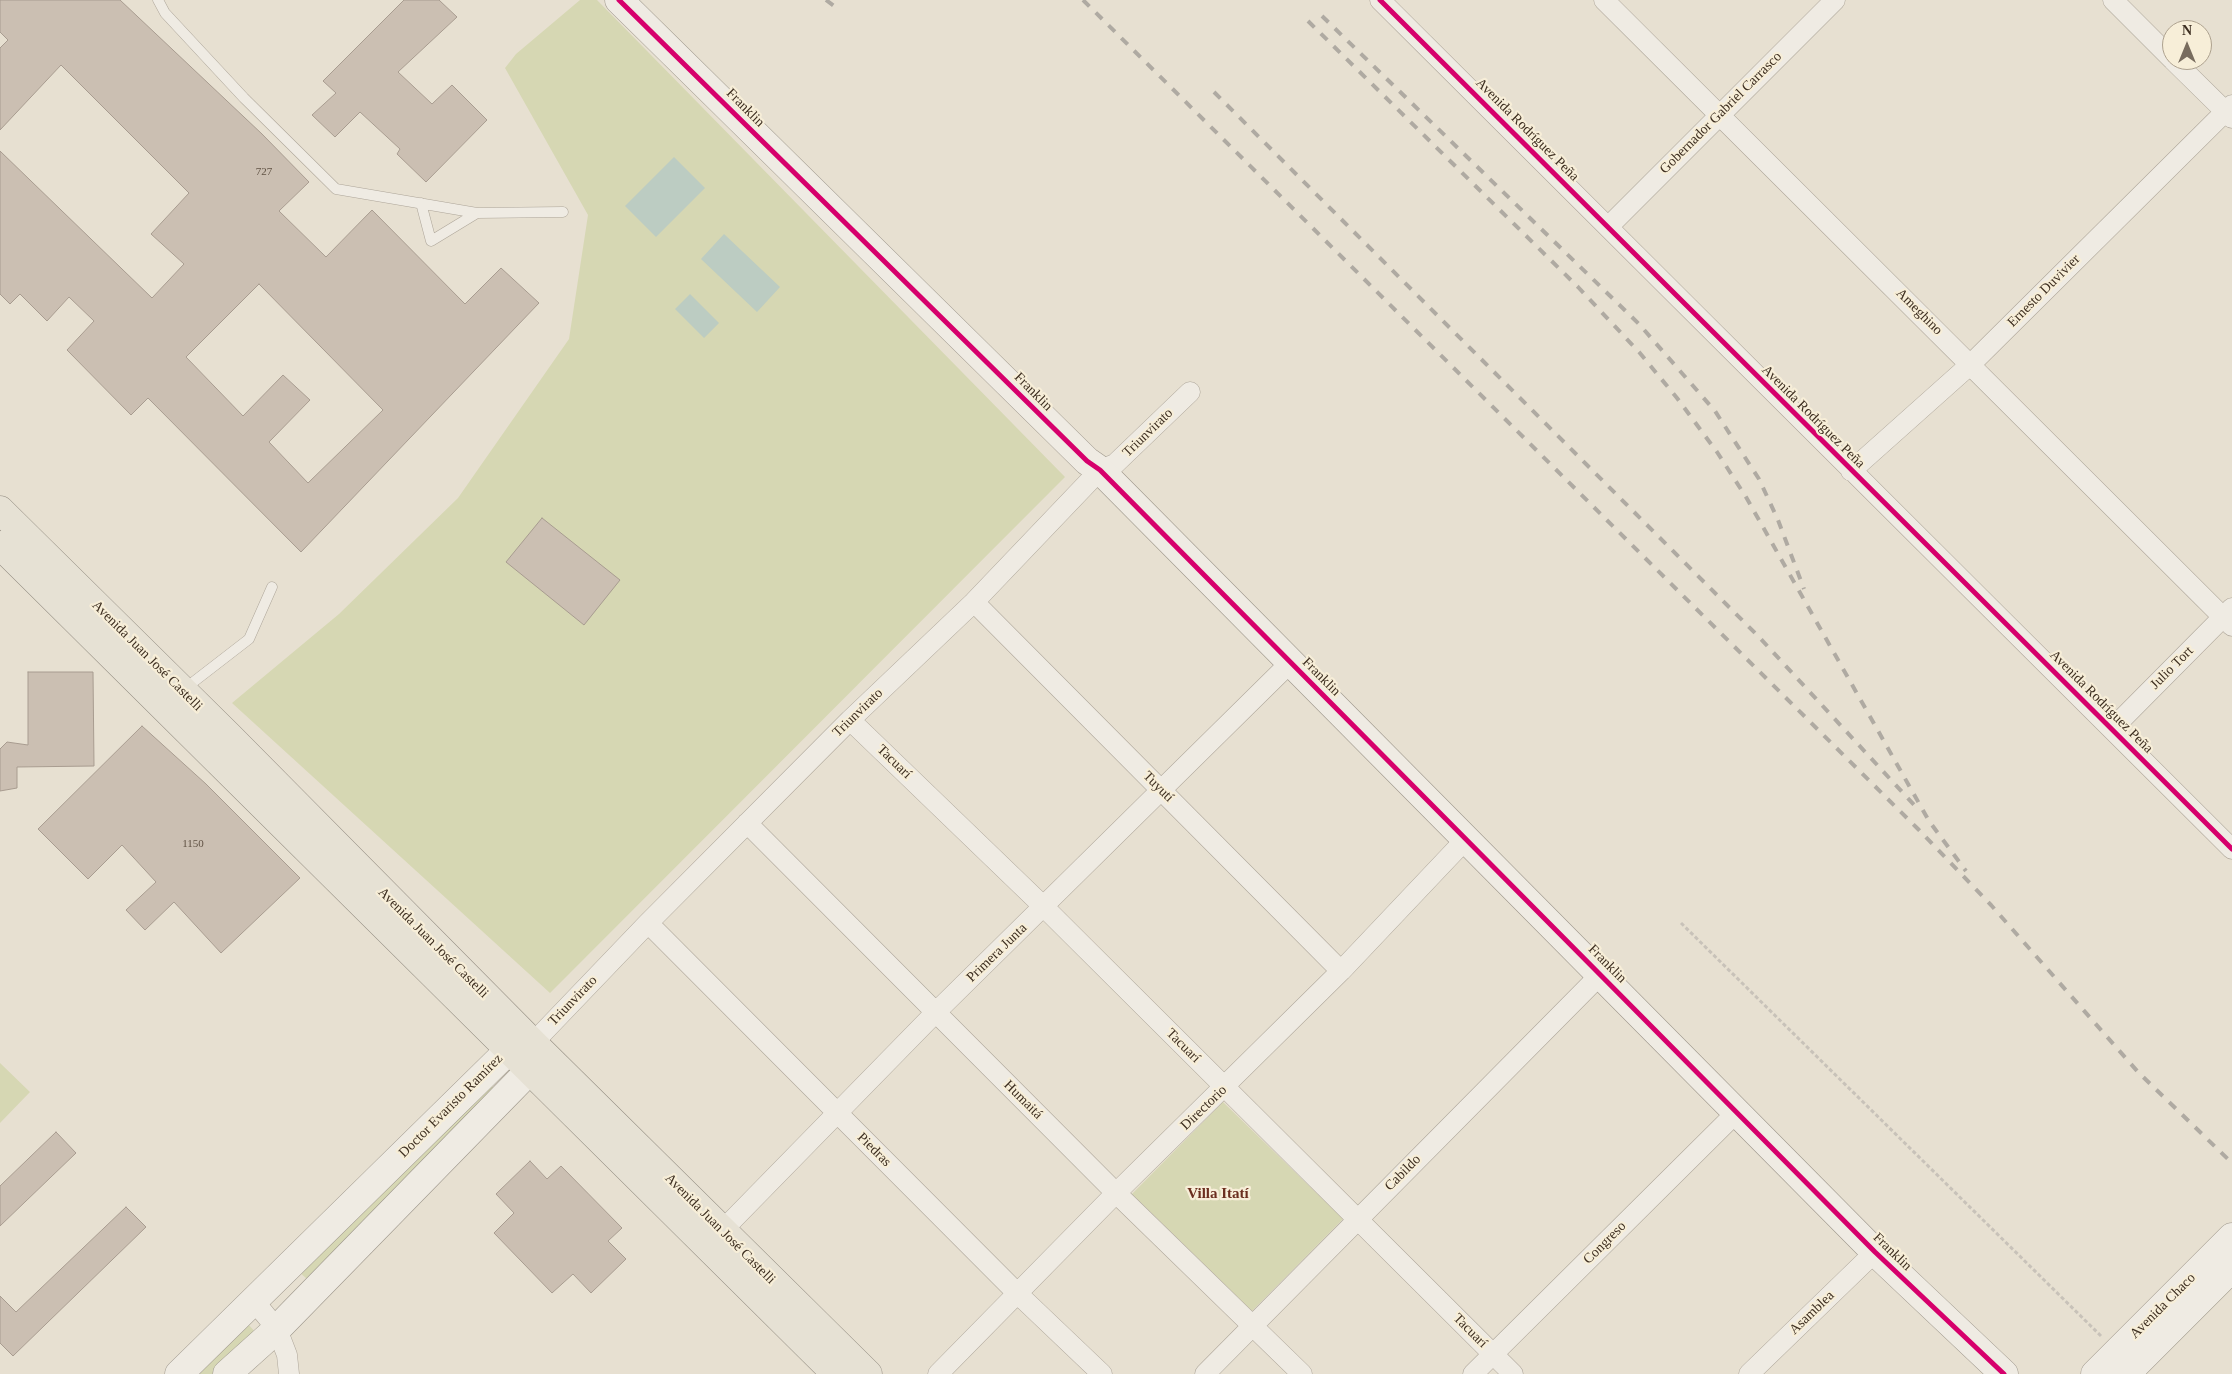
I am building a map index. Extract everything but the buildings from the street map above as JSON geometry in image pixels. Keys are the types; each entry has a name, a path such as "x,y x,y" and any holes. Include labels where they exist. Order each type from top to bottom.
{"main road":[{"name":"Avenida Juan José Castelli","path":"0,510 182,691 521,1046 530,1070 714,1239 868,1374"},
{"name":"Avenida Juan José Castelli","path":"0,545 521,1046 714,1239 836,1374"}],"street":[{"name":"Franklin","path":"619,0 1080,454 1100,470 1875,1252 2004,1374"},
{"name":"Avenida Rodríguez Peña","path":"1380,0 2232,849"},
{"name":"Ameghino","path":"1604,0 1971,364 2229,616"},
{"name":"Gobernador Gabriel Carrasco","path":"1608,227 1835,0"},
{"path":"2113,0 2162,48"},
{"path":"2185,70 2230,112"},
{"name":"Ernesto Duvivier","path":"1851,471 1971,364 2230,112"},
{"name":"Triunvirato","path":"521,1046 648,923 850,720 974,602 1100,470 1115,464 1190,392"},
{"name":"Tuyutí","path":"974,602 1341,971"},
{"name":"Julio Tort","path":"2112,729 2229,616"},
{"name":"Primera Junta","path":"714,1239 936,1012 1290,662"},
{"name":"Tacuarí","path":"850,720 1044,907 1513,1374"},
{"name":"Humaitá","path":"748,823 1116,1193 1254,1325 1302,1374"},
{"name":"Directorio","path":"938,1374 1116,1193 1341,971 1466,839"},
{"name":"Piedras","path":"648,923 1018,1294 1102,1374"},
{"name":"Cabildo","path":"1205,1374 1601,974"},
{"name":"Doctor Evaristo Ramírez","path":"179,1374 521,1046"},
{"path":"227,1374 277,1329 530,1070"},
{"name":"Congreso","path":"1473,1374 1737,1112"},
{"name":"Avenida Chaco","path":"2122,1363 2232,1237"},
{"name":"Asamblea","path":"1756,1372 1875,1252"},
{"name":"Avenida Chaco","path":"2095,1374 2122,1363 2232,1268"},
{"path":"254,1301 277,1329 287,1355 288,1374"}],"lane":[{"path":"158,0 165,14 244,98 336,189 477,213 563,212"},
{"path":"421,203 431,241 477,213"},
{"path":"182,691 249,639 272,587"}],"path":[{"path":"1681,923 2122,1363"}],"green space":[{"path":"580,0 597,0 1065,477 550,993 232,703 339,614 458,498 569,339 588,215 505,68 516,54"},
{"path":"0,1063 30,1092 0,1123"},
{"path":"487,1082 497,1091 307,1279 298,1271"},
{"path":"1223,1102 1343,1219 1252,1311 1132,1194"},
{"path":"248,1324 256,1333 212,1374 196,1374"}],"shaded area":[{"path":"674,157 705,188 656,237 625,206"},
{"path":"724,234 780,287 757,312 701,259"},
{"path":"690,294 719,323 704,338 675,309"}],"railway":[{"path":"826,0 834,6"},
{"path":"1083,0 1918,829 1991,905 2138,1072 2232,1163"},
{"path":"1322,16 1639,324 1715,411 1759,479 1778,520 1804,589"},
{"path":"1308,21 1578,287 1639,352 1677,398 1717,452 1746,497 1929,821 1966,871"},
{"path":"1214,92 1759,637 1916,807"}],"cycle path":[{"path":"619,0 1087,461 1100,470 1875,1252 2004,1374"},
{"path":"1380,0 2232,849"}],"district":[{"name":"Villa Itatí","path":"1218,1194"}]}
